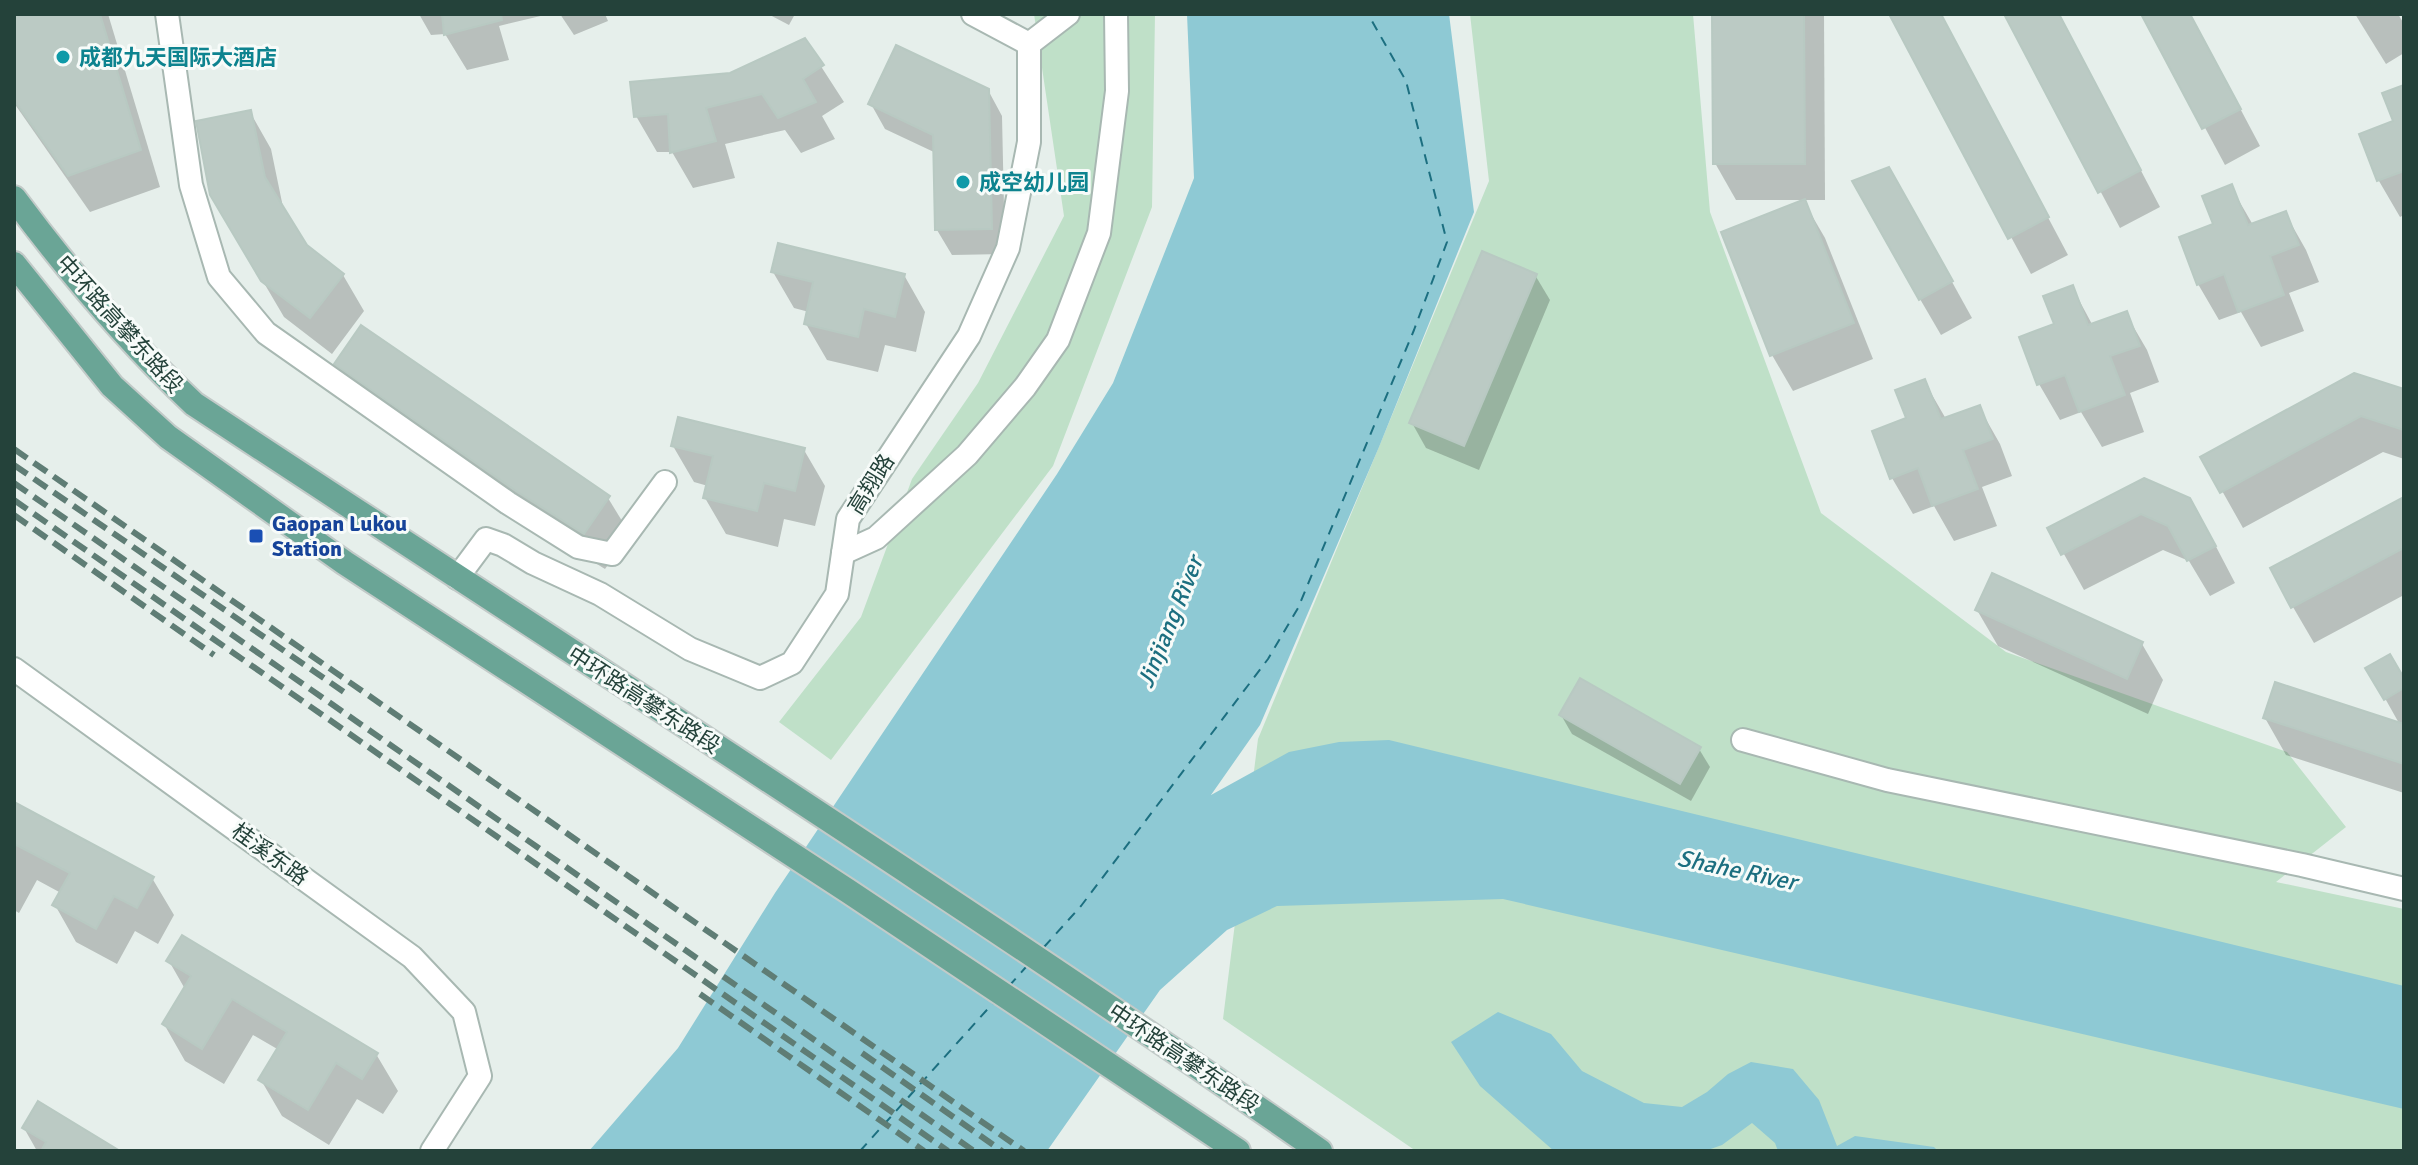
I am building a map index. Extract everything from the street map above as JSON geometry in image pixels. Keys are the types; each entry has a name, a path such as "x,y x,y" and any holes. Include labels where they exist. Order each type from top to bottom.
{"main road":[{"name":"中环路高攀东路段","path":"14,198 59,258 141,354 194,404 761,777 1320,1151"},
{"name":"中环路高攀东路段","path":"14,264 112,386 168,437 345,563 1238,1151"}],"street":[{"path":"167,14 191,185 219,277 266,333 508,503 578,547 612,554 665,482"},
{"path":"973,14 1029,44 1068,14"},
{"path":"843,553 876,538 967,455 1025,387 1058,340 1099,233 1117,91 1116,14"},
{"name":"高翔路","path":"457,578 486,539 600,594 690,649 760,678 792,663 837,594 848,519 969,336 1008,248 1029,142 1029,44"},
{"name":"桂溪东路","path":"14,669 412,957 464,1012 480,1076 432,1151"},
{"path":"1743,740 1887,780 2302,865 2404,889"}],"green space":[{"path":"1034,14 1155,14 1152,207 1053,466 831,760 779,722 861,617 912,479 978,383 1064,216"},
{"path":"1470,14 1693,14 1710,212 1821,513 2006,652 2287,752 2346,827 2276,882 2404,909 2404,1151 1416,1151 1223,1019 1258,739 1489,181"}],"water":[{"path":"1187,14 1449,14 1474,212 1379,447 1260,725 1211,795 1289,752 1339,742 1389,740 2404,986 2404,1109 1503,899 1277,906 1227,930 1160,990 1047,1151 589,1151 678,1048 775,893 1057,474 1113,383 1194,178"},
{"path":"1498,1012 1551,1034 1582,1071 1644,1103 1682,1107 1728,1074 1751,1062 1793,1069 1819,1100 1837,1146 1855,1136 1934,1147 1938,1151 1778,1151 1775,1143 1752,1123 1722,1145 1705,1151 1554,1151 1480,1086 1451,1042"}],"building":[{"name":"成都九天国际大酒店","path":"14,14 100,14 141,150 68,176 14,100"},
{"path":"442,14 501,14 502,20 444,35"},
{"path":"1712,14 1804,14 1805,164 1713,164"},
{"path":"1889,14 1941,14 2049,217 2008,239"},
{"path":"2004,14 2059,14 2141,170 2098,193"},
{"path":"2141,14 2190,14 2241,109 2202,129"},
{"path":"805,38 824,65 803,79 816,102 778,118 762,94 706,108 716,141 670,153 668,114 634,117 630,82 730,73"},
{"name":"成空幼儿园","path":"896,45 989,89 992,229 935,230 933,135 868,104"},
{"path":"2404,85 2404,171 2377,181 2359,134 2393,121 2382,93"},
{"path":"251,110 265,177 307,245 344,274 310,318 261,281 210,195 196,121"},
{"path":"1889,167 1953,281 1919,300 1852,181"},
{"path":"2232,184 2248,225 2286,211 2299,245 2270,256 2284,295 2238,312 2224,274 2197,285 2179,237 2213,224 2202,196"},
{"path":"1805,199 1854,323 1770,356 1721,232"},
{"path":"778,243 905,274 895,317 864,309 858,337 804,324 813,282 771,272"},
{"path":"1482,251 1537,274 1464,446 1409,423"},
{"path":"2073,285 2088,325 2127,311 2140,346 2110,356 2125,395 2079,412 2065,375 2037,385 2019,337 2054,324 2043,296"},
{"path":"361,325 610,496 584,534 516,491 334,364"},
{"path":"2354,373 2404,389 2404,430 2361,416 2220,493 2200,457"},
{"path":"1925,379 1941,419 1980,405 1993,439 1963,450 1978,489 1932,506 1918,468 1890,479 1872,431 1906,418 1895,390"},
{"path":"678,417 805,448 795,491 764,483 757,511 703,498 713,456 671,446"},
{"path":"2144,478 2190,498 2216,546 2187,561 2168,526 2141,514 2061,555 2047,528"},
{"path":"2404,497 2404,548 2291,608 2270,568"},
{"path":"1992,573 2143,642 2127,679 1975,610"},
{"path":"2390,654 2404,678 2404,688 2384,700 2365,668"},
{"path":"1580,678 1701,747 1680,784 1559,715"},
{"path":"2275,682 2404,724 2404,764 2263,718"},
{"path":"14,802 154,877 137,908 114,896 96,929 52,905 70,873 14,844"},
{"path":"182,935 378,1053 362,1079 336,1063 308,1110 258,1080 287,1032 232,999 202,1049 162,1024 191,976 166,961"},
{"path":"38,1101 120,1151 41,1151 46,1142 22,1128"}],"ferry route":[{"path":"1044,947 1081,906 1268,659 1298,608 1414,330 1447,242 1406,81 1368,14"},
{"path":"1009,986 1026,967"},
{"path":"860,1151 994,1002"}],"railway":[{"path":"14,449 1024,1151"},
{"path":"14,465 344,692"},
{"path":"14,483 974,1151"},
{"path":"14,500 948,1151"},
{"path":"14,515 214,655"},
{"path":"700,994 924,1151"},
{"path":"862,1053 1002,1151"}],"place":[{"name":"成都九天国际大酒店","path":"63,57"},
{"name":"成空幼儿园","path":"963,182"},
{"name":"Gaopan Lukou Station","path":"256,536"}],"water label":[{"name":"Jinjiang River","path":"1170,622"},
{"name":"Shahe River","path":"1737,870"}]}
